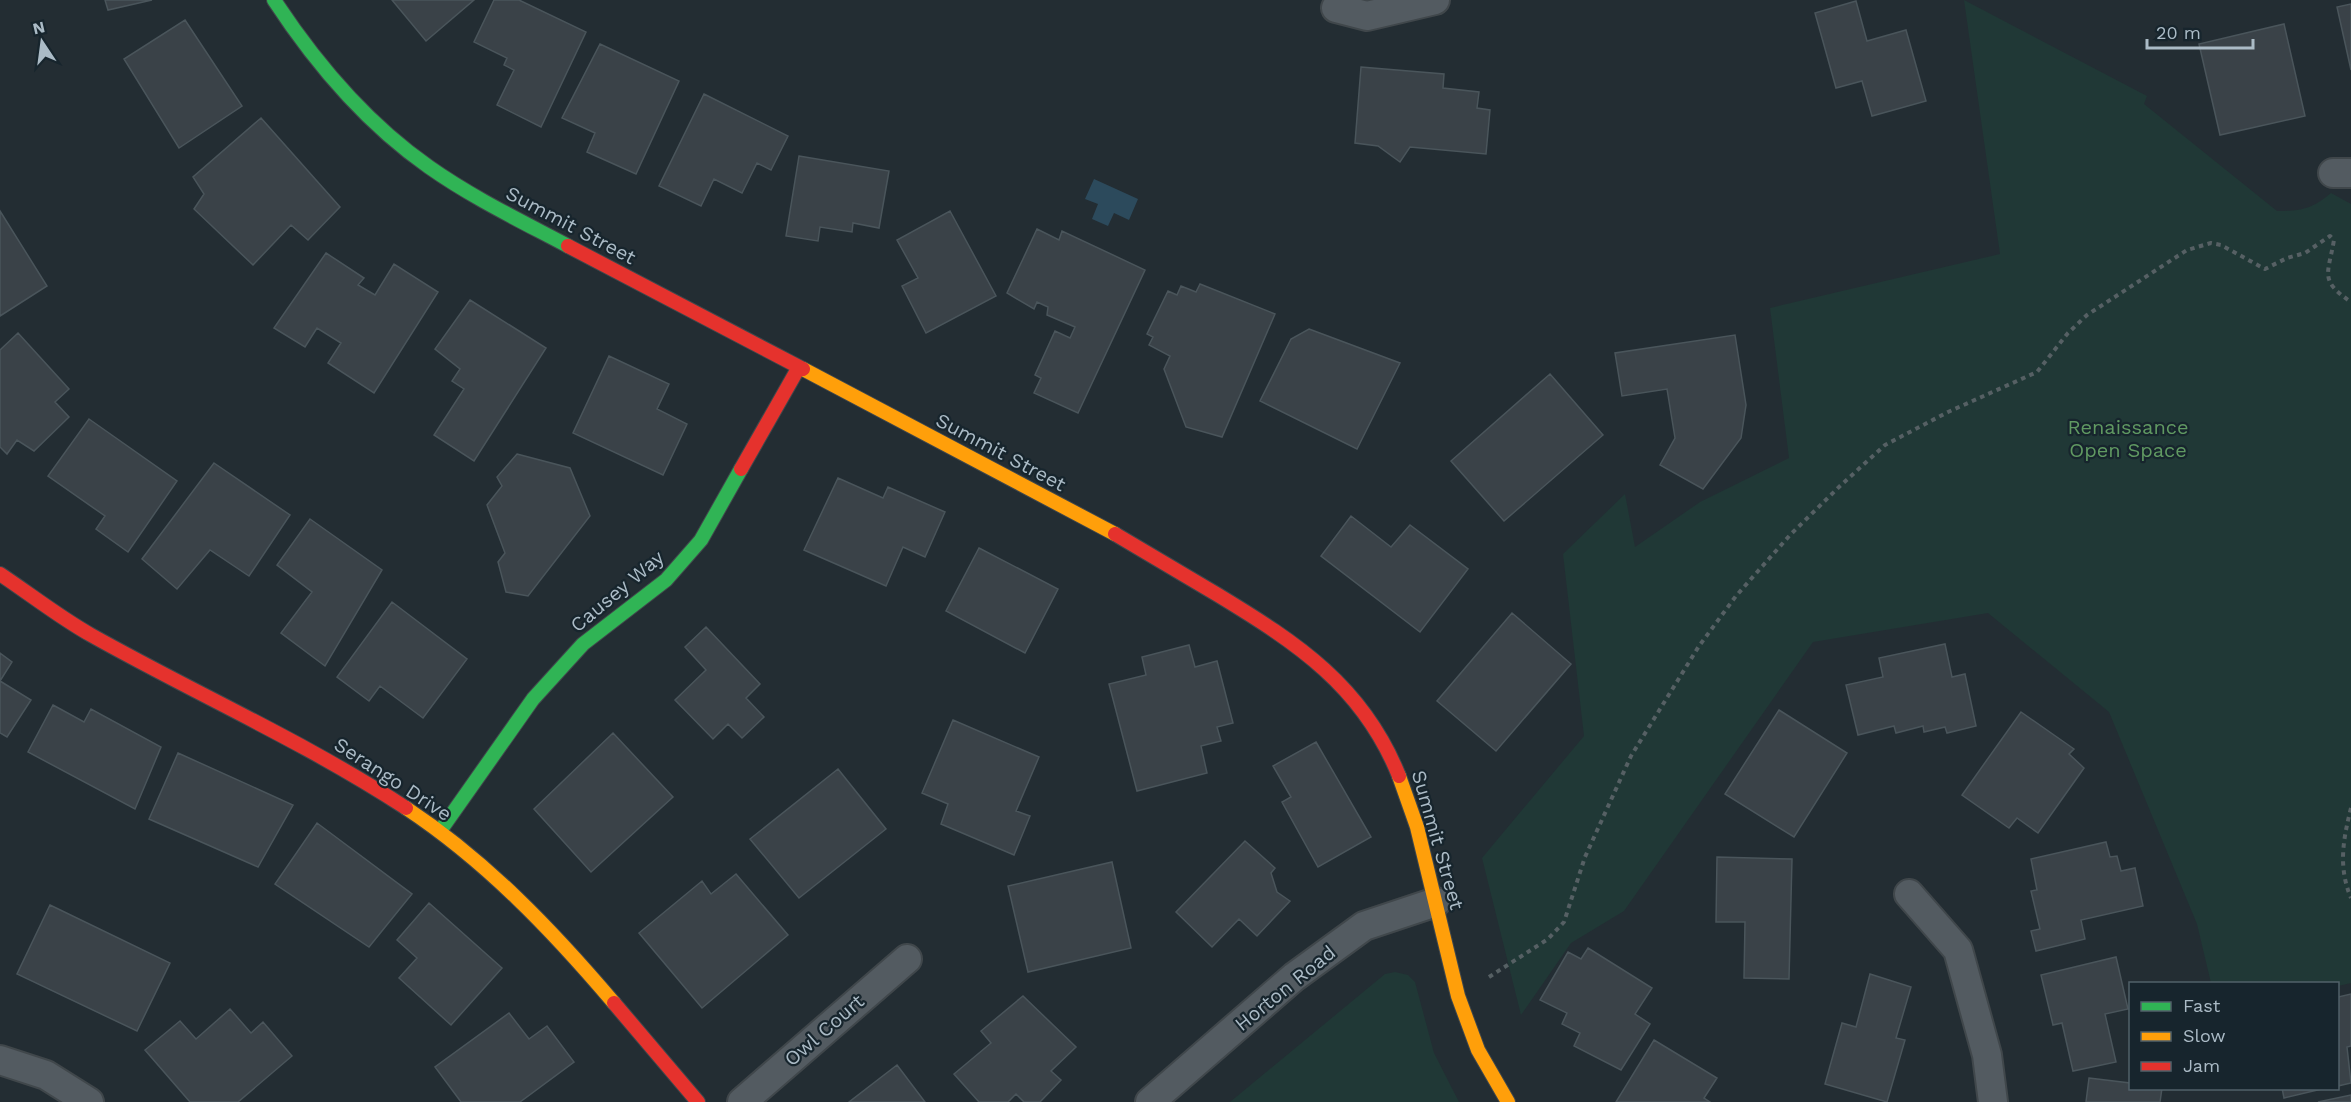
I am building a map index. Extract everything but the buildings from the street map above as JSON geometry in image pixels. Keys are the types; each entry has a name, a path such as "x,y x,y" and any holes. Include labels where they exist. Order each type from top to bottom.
{"street":[{"name":"Summit Street","path":"274,0 306,46 360,109 419,160 452,182 521,221 1138,547 1307,652 1362,708 1390,752 1412,808 1457,995 1473,1043 1508,1102"},
{"path":"1336,8 1368,16 1436,0"},
{"name":"Causey Way","path":"440,831 484,765 533,699 583,644 666,580 701,540 799,367"},
{"name":"Serango Drive","path":"0,574 88,634 349,772 440,831 516,896 569,950 698,1102"},
{"path":"1909,894 1958,950 1987,1055 1993,1102"},
{"name":"Horton Road","path":"1150,1102 1294,977 1364,926 1436,902"},
{"name":"Owl Court","path":"742,1102 907,959"},
{"path":"0,1060 46,1075 89,1102"}],"path":[{"path":"1457,995 1517,962 1548,939 1564,922 1585,857 1631,756 1699,646 1736,596 1790,535 1885,445 1948,412 2037,372 2068,333 2087,315 2199,244 2221,245 2265,269 2287,258 2305,253 2330,236 2334,240 2327,276 2329,284 2351,302"},
{"path":"2351,808 2342,852 2342,866 2351,898"}],"green space":[{"name":"Renaissance Open Space","path":"1964,0 2147,96 2144,104 2277,211 2306,208 2318,203 2331,193 2351,204 2351,983 2339,986 2339,982 2211,982 2197,924 2109,712 1988,613 1813,642 1624,911 1571,943 1521,1015 1482,858 1584,736 1563,554 1625,494 1635,547 1700,502 1789,458 1770,308 2000,254"},
{"path":"1395,972 1408,975 1415,982 1434,1053 1459,1102 1230,1102 1385,974"}],"water":[{"path":"1094,179 1138,199 1129,220 1114,213 1108,226 1092,219 1098,204 1085,199"}],"traffic: fast":[{"path":"274,0 307,47 344,91 363,112 406,150 463,189 568,246"},
{"path":"440,831 533,699 583,644 666,580 701,540 741,469"}],"traffic: slow":[{"path":"803,369 1115,534"},
{"path":"1399,776 1417,827 1458,996 1478,1050 1508,1102"},
{"path":"406,808 464,851 517,898 567,949 614,1003"}],"traffic: jam":[{"path":"568,246 803,369"},
{"path":"741,469 799,367"},
{"path":"1115,534 1275,631 1325,670 1367,717 1384,744 1399,776"},
{"path":"0,574 91,635 329,761 406,808"},
{"path":"614,1003 698,1102"}]}
